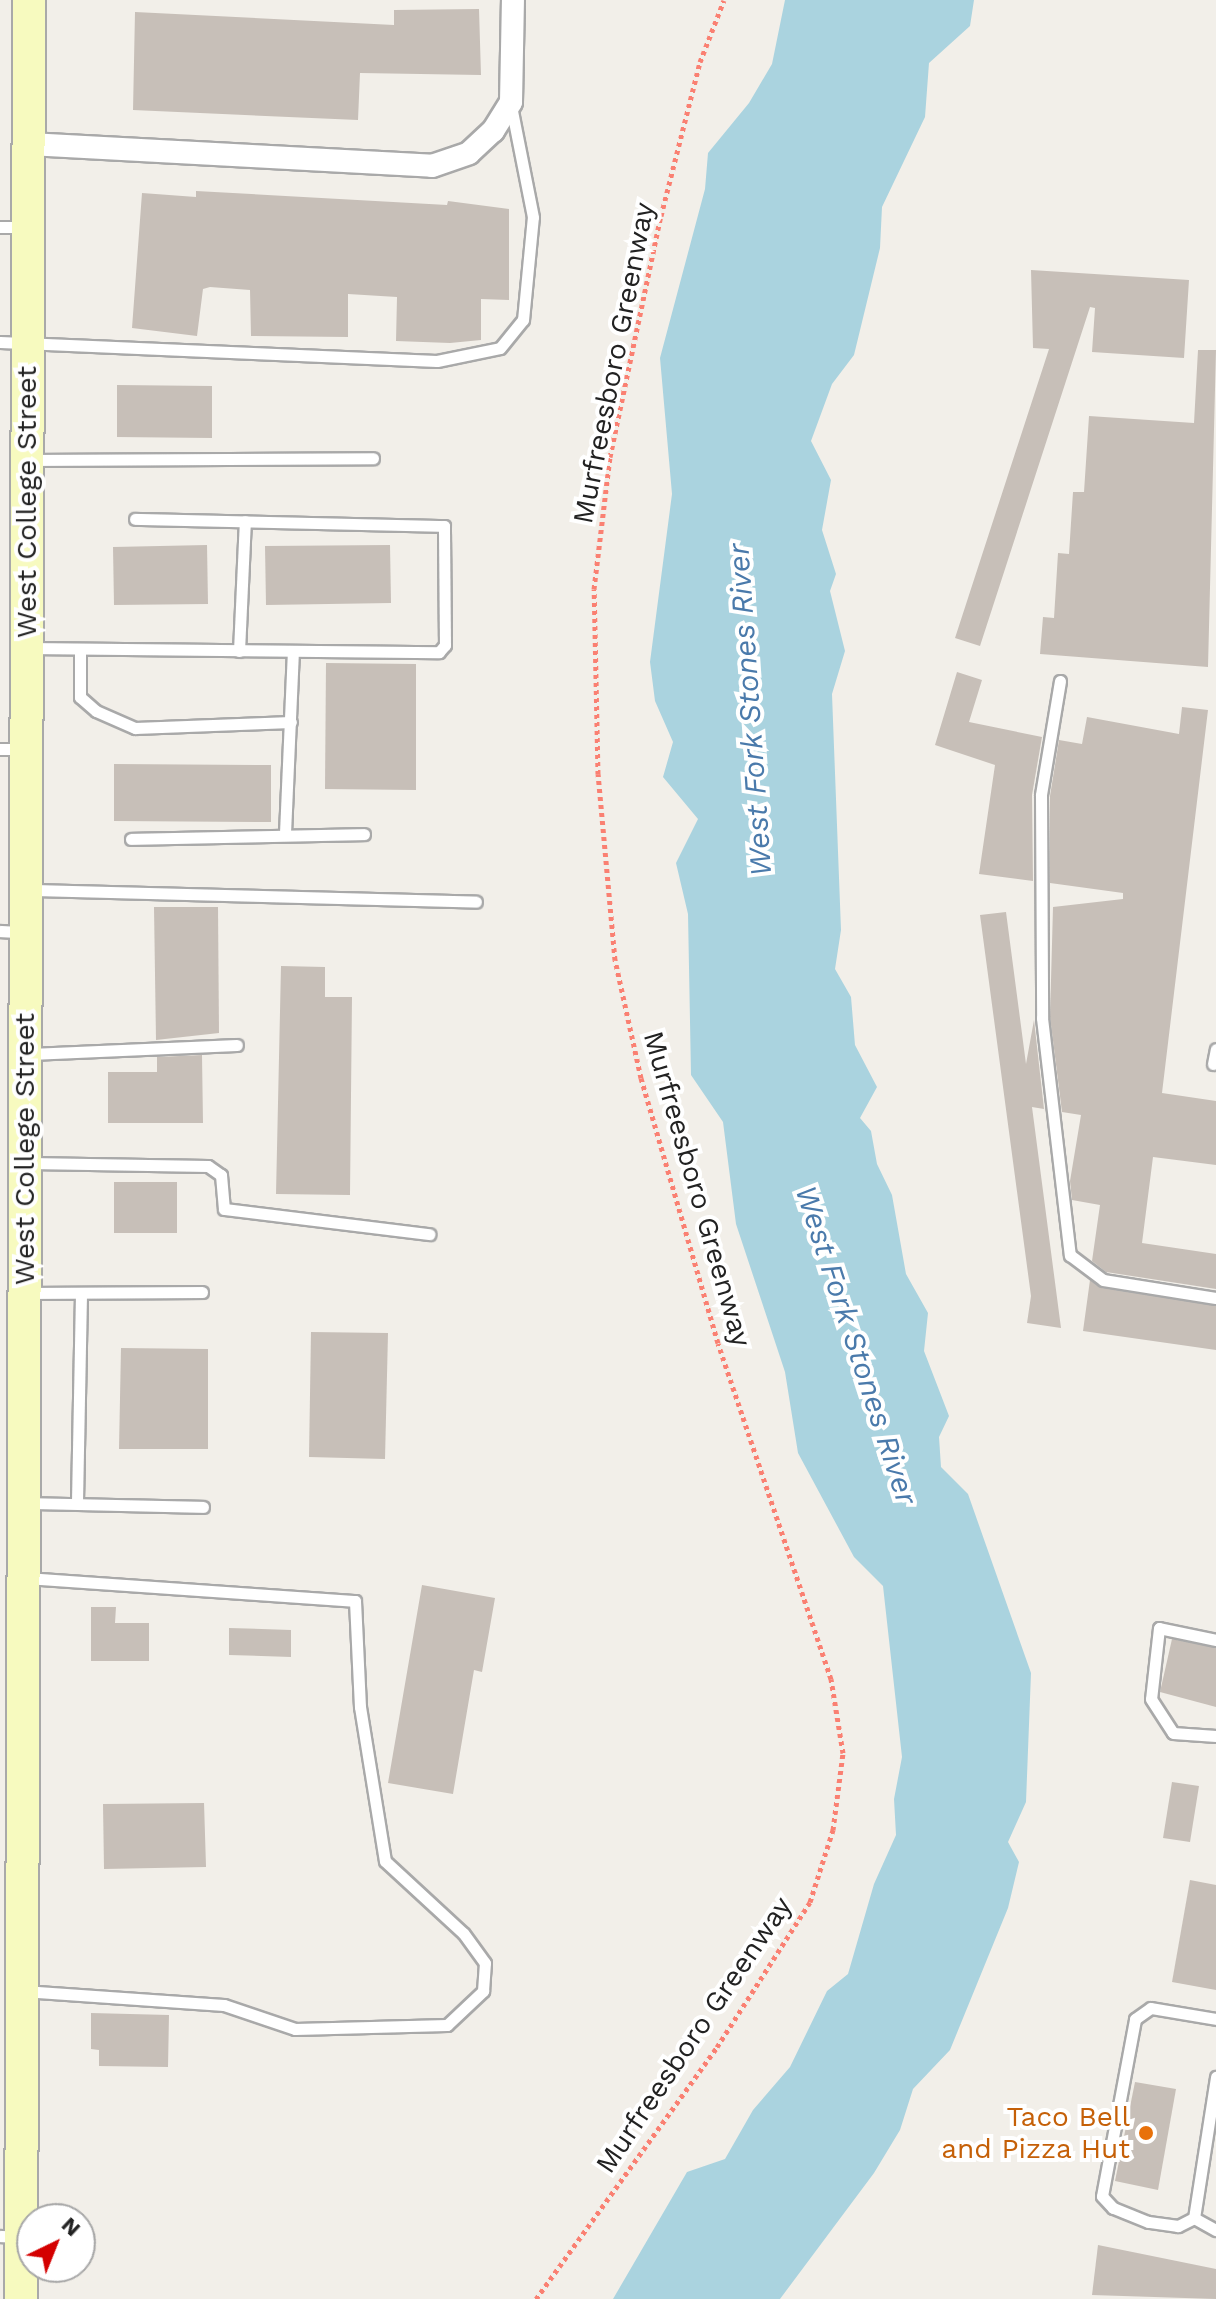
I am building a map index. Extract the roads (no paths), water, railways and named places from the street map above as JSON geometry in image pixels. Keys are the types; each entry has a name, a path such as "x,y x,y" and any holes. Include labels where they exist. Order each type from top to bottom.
{"street":[{"name":"West College Street","path":"21,2299 10,2236 22,1991 25,1055 13,932 26,890 13,749 27,648 27,460 14,341 14,227 29,144 29,0"},
{"path":"29,144 432,166 469,153 493,131 511,102 513,0"}],"lane":[{"path":"14,341 437,361 500,348 523,320 533,217 511,102"},
{"path":"27,460 373,458"},
{"path":"27,648 80,651 443,650 447,532 438,526 135,519"},
{"path":"239,651 245,521"},
{"path":"80,651 80,697 96,711 135,728 291,722"},
{"path":"285,833 293,651"},
{"path":"1060,681 1041,795 1042,1018 1070,1255 1103,1280 1216,1298"},
{"path":"131,839 285,833 364,834"},
{"path":"26,890 476,902"},
{"path":"25,1055 237,1045"},
{"path":"1213,1064 1216,1049"},
{"path":"25,1163 208,1166 221,1175 224,1209 429,1234"},
{"path":"24,1293 202,1292"},
{"path":"77,1502 81,1293"},
{"path":"23,1503 203,1507"},
{"path":"22,1991 224,2005 295,2029 447,2025 483,1991 485,1963 463,1933 385,1861 360,1707 355,1601 23,1578"},
{"path":"1216,1640 1159,1628 1151,1699 1173,1733 1216,1736"},
{"path":"1194,2218 1178,2226 1148,2222 1113,2208 1102,2196 1135,2019 1151,2008 1216,2019"},
{"path":"1194,2218 1216,2077"},
{"path":"1194,2218 1216,2230"}],"water":[{"name":"West Fork Stones River","path":"785,0 974,0 970,26 929,63 925,117 882,207 880,248 854,355 832,384 811,441 831,480 822,530 836,574 830,591 845,651 832,694 841,930 835,969 851,997 855,1045 877,1087 860,1118 871,1131 877,1164 892,1195 906,1274 928,1313 924,1351 949,1416 939,1437 941,1467 968,1494 1031,1673 1026,1802 1008,1842 1019,1862 1008,1908 950,2050 913,2089 900,2130 874,2173 780,2299 613,2299 687,2172 725,2159 753,2110 790,2067 827,1991 848,1974 874,1884 896,1835 894,1799 902,1757 883,1586 854,1557 798,1453 785,1372 736,1224 723,1122 691,1075 688,914 676,863 698,819 663,777 673,742 655,701 650,662 672,494 660,358 705,189 708,153 749,103 772,64"}],"place":[{"name":"Taco Bell and Pizza Hut","path":"1146,2133"}]}
